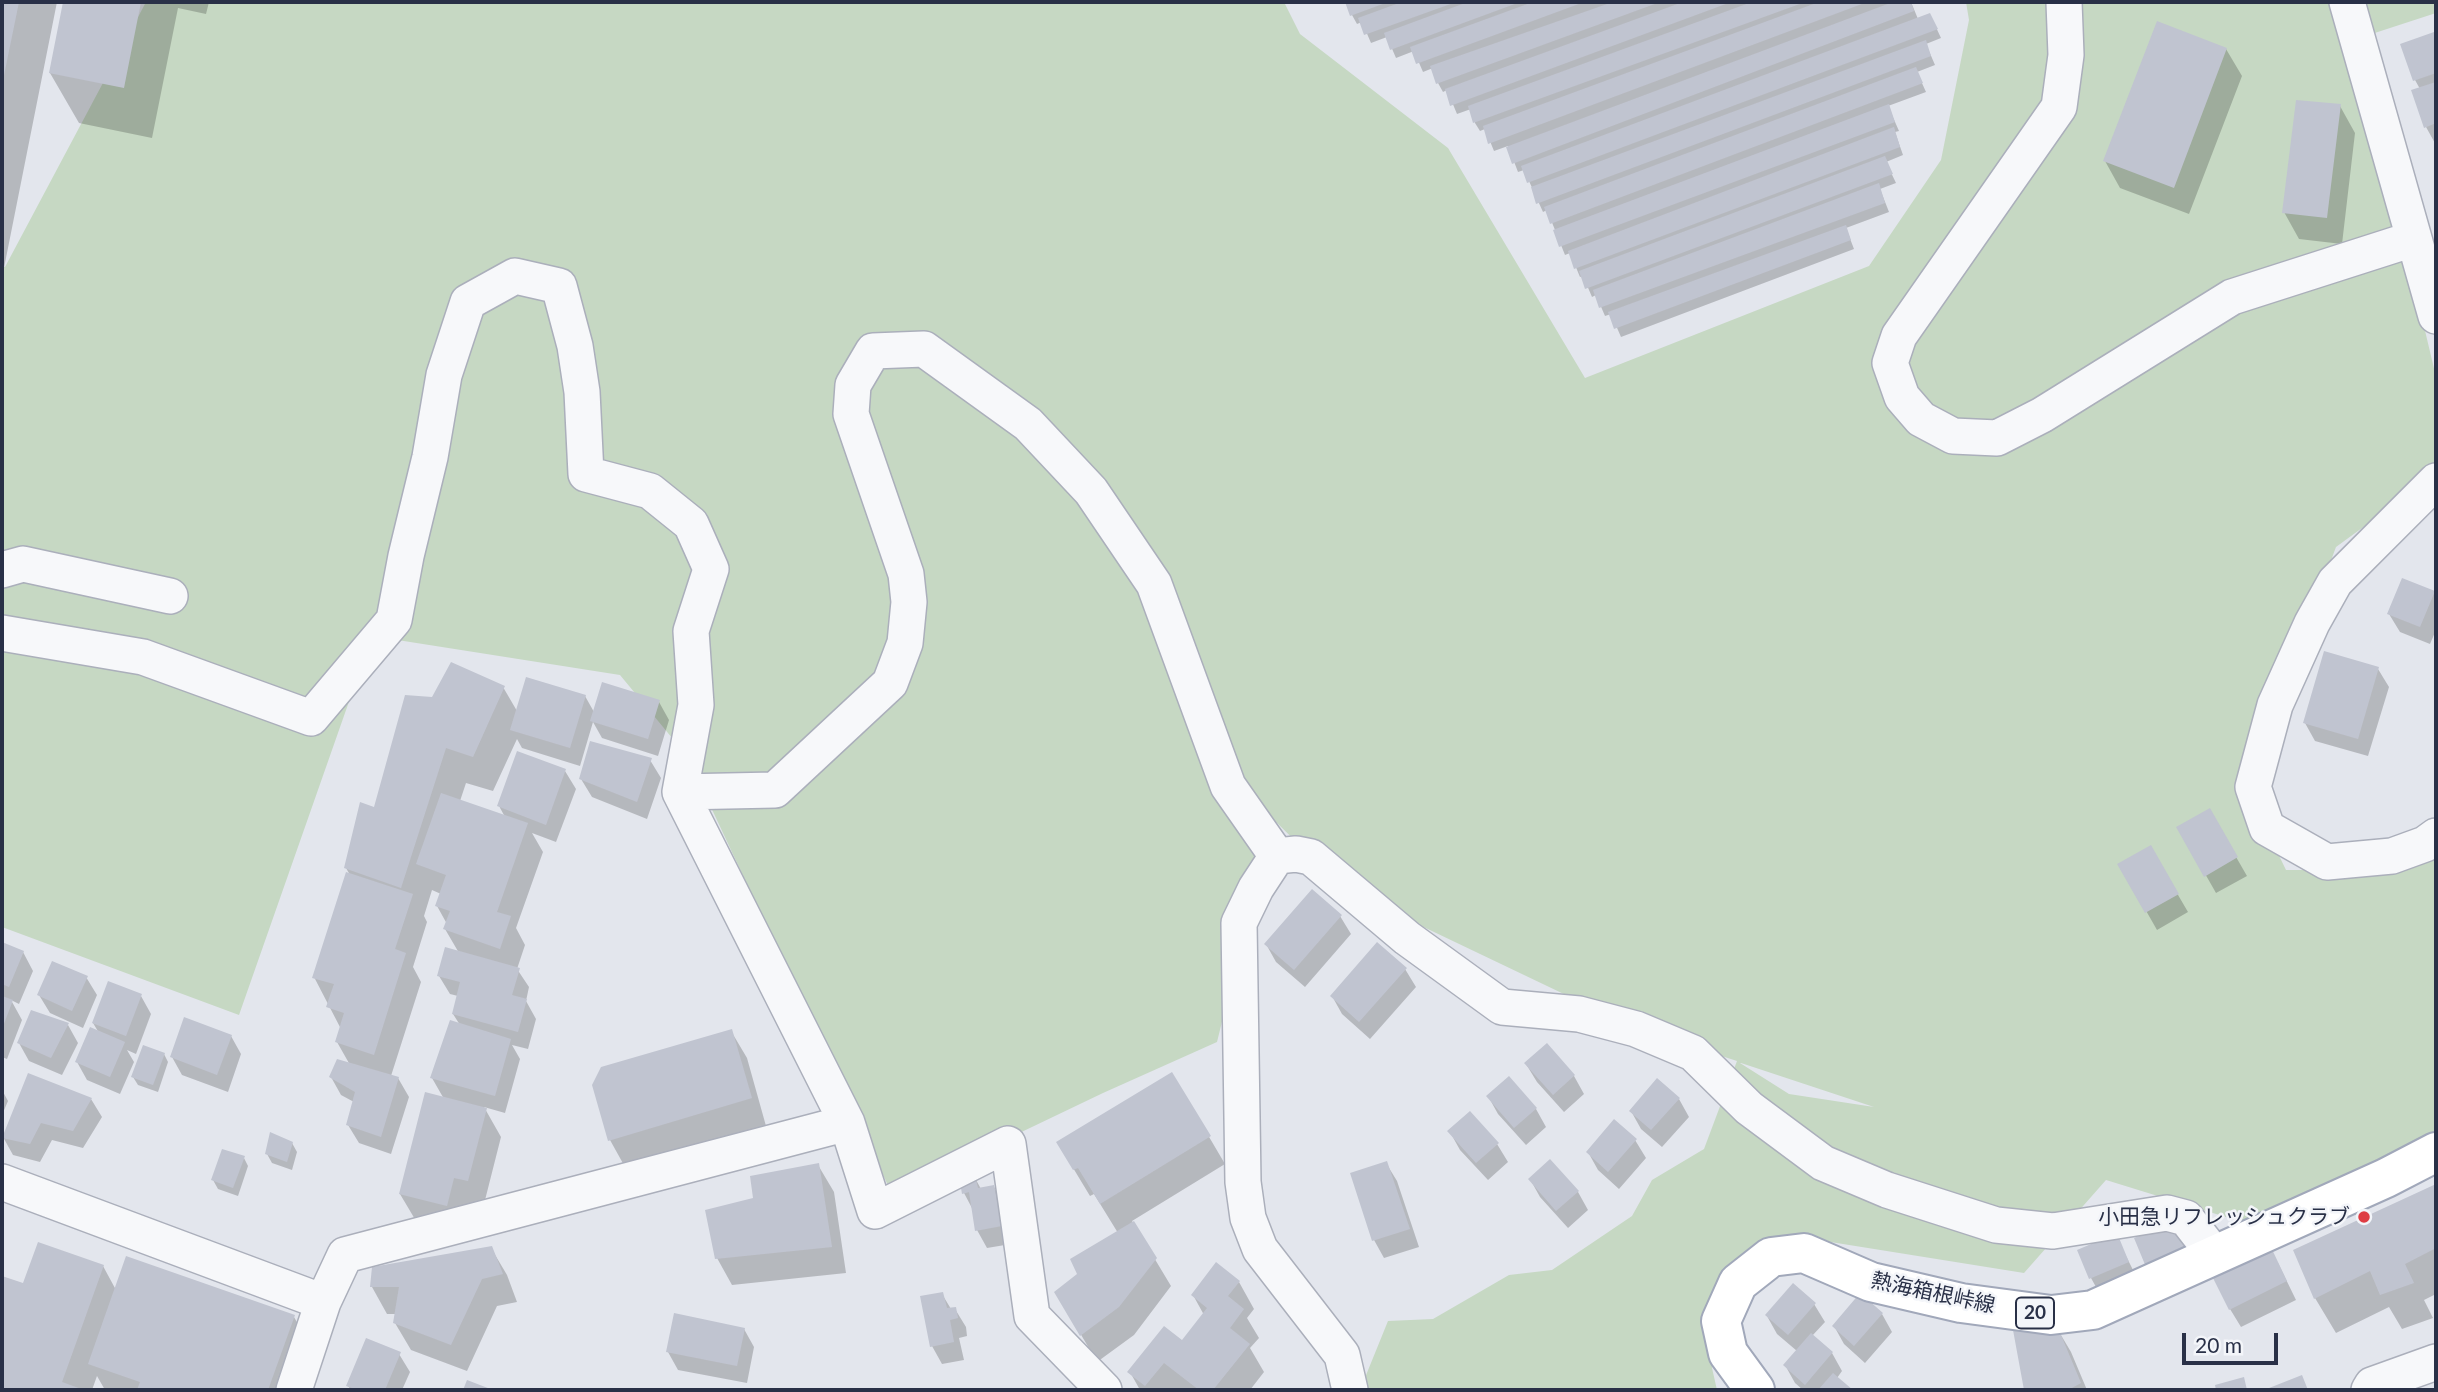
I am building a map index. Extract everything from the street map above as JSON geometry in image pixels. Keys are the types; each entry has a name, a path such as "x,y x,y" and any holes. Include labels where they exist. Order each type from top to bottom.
{"main road":[{"name":"熱海箱根峠線","path":"1755,1390 1728,1353 1721,1321 1738,1283 1771,1257 1804,1253 1871,1282 1961,1303 2051,1315 2094,1310 2386,1178 2436,1152"}],"street":[{"path":"2064,2 2066,55 2059,107 1899,336 1890,363 1902,397 1921,419 1953,436 1997,438 2042,415 2232,297 2413,239"},
{"path":"2347,2 2436,316"},
{"path":"2,633 143,657 311,718 394,620 430,457 444,375 468,302 515,276 559,286 575,346 582,392 586,474 650,491 691,524 710,569 691,631 696,705 680,792 847,1123 875,1211 1008,1144 1032,1316 1104,1390"},
{"path":"680,792 775,790 890,683 905,642 909,602 906,574 851,414 853,385 873,351 924,348 1028,424 1091,491 1154,584 1228,786 1277,856"},
{"path":"2436,481 2335,582 2312,623 2275,705 2253,787 2267,828 2327,862 2392,856 2425,844 2436,836"},
{"path":"2,570 23,564 170,596"},
{"path":"1277,856 1296,854 1311,857 1407,938 1502,1007 1579,1014 1636,1029 1693,1053 1749,1108 1823,1163 1887,1190 1996,1225 2053,1231 2167,1213 2186,1217 2214,1254"},
{"path":"1277,856 1256,888 1239,923 1243,1182 1248,1218 1260,1249 1342,1355 1350,1390"},
{"path":"293,1390 323,1302 345,1255 847,1123"},
{"path":"2,1182 323,1302"},
{"path":"2369,1390 2372,1385 2436,1363"}],"green space":[{"path":"146,2 1284,2 1300,34 1448,148 1585,378 1869,266 1941,160 1969,20 1966,2 2436,2 2436,13 2341,44 2363,102 2404,242 2436,377 2436,474 2336,547 2246,788 2286,870 2383,870 2436,832 2436,1134 2242,1222 2106,1180 2024,1273 1818,1240 1733,1295 1712,1368 1717,1390 1360,1390 1388,1321 1433,1319 1509,1275 1552,1270 1632,1216 1652,1180 1704,1149 1737,1061 1635,1028 1344,889 1272,818 1217,1042 892,1194 687,756 620,675 372,636 239,1015 2,927 2,267 5,267","holes":["1740,1063 1874,1107 1789,1094"]}],"building":[{"path":"2,2 19,2 3,80 2,80"},
{"path":"63,2 141,2 124,88 49,73"},
{"path":"1345,2 1388,2 1350,16"},
{"path":"1402,2 1456,2 1364,35 1358,18"},
{"path":"1468,2 1520,2 1390,50 1384,33"},
{"path":"1533,2 1584,2 1416,64 1410,47"},
{"path":"1613,2 1660,2 1436,84 1430,66"},
{"path":"1683,2 1731,2 1450,106 1445,89"},
{"path":"1752,2 1805,2 1473,123 1468,106"},
{"path":"1819,2 1867,2 1488,144 1483,126"},
{"path":"1893,2 1911,2 1914,11 1512,164 1506,147"},
{"path":"1930,13 1938,29 1527,183 1521,166"},
{"path":"2157,21 2227,48 2174,188 2103,161"},
{"path":"2434,32 2436,73 2413,81 2400,44"},
{"path":"1926,40 1931,56 1536,204 1531,187"},
{"path":"1916,67 1923,83 1550,224 1544,207"},
{"path":"2436,82 2436,123 2424,128 2411,90"},
{"path":"2296,100 2341,104 2327,218 2282,213"},
{"path":"1889,104 1895,122 1559,247 1553,230"},
{"path":"1894,127 1900,147 1574,269 1568,251"},
{"path":"1885,156 1893,174 1585,289 1579,271"},
{"path":"1879,183 1885,203 1599,308 1593,290"},
{"path":"1846,225 1851,240 1614,329 1608,312"},
{"path":"2402,578 2435,591 2420,627 2387,614"},
{"path":"2324,651 2379,667 2358,739 2303,723"},
{"path":"451,662 505,686 473,757 446,748 401,888 344,868 360,802 374,807 405,695 432,697"},
{"path":"526,677 586,695 570,748 510,730"},
{"path":"602,682 660,700 648,739 590,721"},
{"path":"590,741 652,758 637,802 579,779"},
{"path":"517,751 566,769 546,825 497,806"},
{"path":"441,793 528,823 497,912 511,916 500,949 443,929 450,911 435,906 446,875 416,864"},
{"path":"2210,808 2238,857 2204,877 2176,827"},
{"path":"2151,845 2179,894 2145,913 2117,864"},
{"path":"346,872 413,894 395,949 406,953 374,1055 335,1042 344,1013 326,1007 334,984 312,978"},
{"path":"1312,889 1342,915 1294,970 1264,944"},
{"path":"2,942 24,951 9,987 2,984"},
{"path":"1377,942 1407,968 1359,1022 1330,996"},
{"path":"445,947 520,968 512,995 527,999 518,1032 452,1014 460,982 437,976"},
{"path":"52,961 88,976 72,1011 37,995"},
{"path":"108,981 142,994 126,1036 92,1023"},
{"path":"2,996 13,1000 2,1029"},
{"path":"31,1010 69,1023 51,1058 17,1043"},
{"path":"184,1017 232,1035 217,1075 170,1057"},
{"path":"450,1020 511,1039 495,1096 430,1078"},
{"path":"90,1027 125,1042 110,1077 75,1062"},
{"path":"732,1029 752,1098 608,1141 592,1085 601,1067"},
{"path":"1547,1043 1575,1075 1553,1095 1524,1063"},
{"path":"143,1045 165,1053 153,1085 131,1077"},
{"path":"337,1059 399,1077 381,1137 346,1125 355,1092 329,1077"},
{"path":"1172,1072 1211,1136 1100,1204 1078,1168 1073,1170 1056,1142"},
{"path":"28,1073 92,1098 73,1131 41,1123 30,1144 2,1138"},
{"path":"1509,1076 1537,1108 1514,1128 1486,1096"},
{"path":"1657,1078 1680,1098 1651,1130 1629,1111"},
{"path":"425,1092 487,1108 468,1181 454,1178 447,1206 399,1194"},
{"path":"1470,1111 1499,1143 1476,1163 1447,1131"},
{"path":"1614,1119 1637,1139 1608,1172 1586,1152"},
{"path":"270,1132 293,1142 287,1162 265,1154"},
{"path":"222,1149 245,1156 233,1188 211,1180"},
{"path":"1550,1159 1579,1191 1556,1211 1528,1179"},
{"path":"1387,1161 1410,1229 1372,1241 1350,1173"},
{"path":"819,1163 832,1247 715,1259 705,1210 753,1198 750,1176"},
{"path":"975,1176 978,1188 994,1185 1002,1226 975,1231 969,1192 962,1194 960,1182"},
{"path":"2436,1184 2436,1248 2405,1264 2414,1283 2380,1295 2370,1271 2314,1299 2293,1250"},
{"path":"1134,1221 1157,1258 1119,1307 1080,1336 1054,1292 1077,1274 1070,1259"},
{"path":"2174,1222 2186,1250 2146,1267 2134,1238"},
{"path":"2117,1233 2129,1262 2089,1279 2077,1250"},
{"path":"38,1242 104,1265 62,1382 84,1390 2,1390 2,1276 23,1283"},
{"path":"2269,1243 2287,1281 2229,1310 2210,1272"},
{"path":"492,1246 503,1274 482,1279 451,1345 393,1323 399,1287 370,1287 372,1267"},
{"path":"126,1256 295,1315 268,1390 137,1390 140,1382 88,1364"},
{"path":"1216,1262 1240,1281 1228,1296 1244,1309 1230,1328 1250,1344 1213,1390 1199,1390 1164,1363 1145,1386 1127,1372 1164,1326 1182,1340 1207,1308 1191,1295"},
{"path":"1793,1283 1816,1303 1788,1335 1765,1315"},
{"path":"943,1292 947,1308 956,1307 958,1318 950,1320 954,1342 930,1347 920,1296"},
{"path":"1860,1293 1883,1313 1854,1346 1832,1326"},
{"path":"674,1313 745,1328 737,1366 666,1352"},
{"path":"2056,1323 2081,1383 2068,1390 2024,1390 2013,1330"},
{"path":"1811,1333 1833,1352 1805,1385 1783,1365"},
{"path":"366,1338 401,1352 385,1390 358,1390 346,1386"},
{"path":"1833,1373 1853,1390 1818,1390"},
{"path":"2302,1375 2308,1390 2264,1390"},
{"path":"2244,1377 2247,1390 2216,1390 2215,1385"},
{"path":"467,1380 493,1390 463,1390"}],"place":[{"name":"小田急リフレッシュクラブ","path":"2364,1217"}]}
